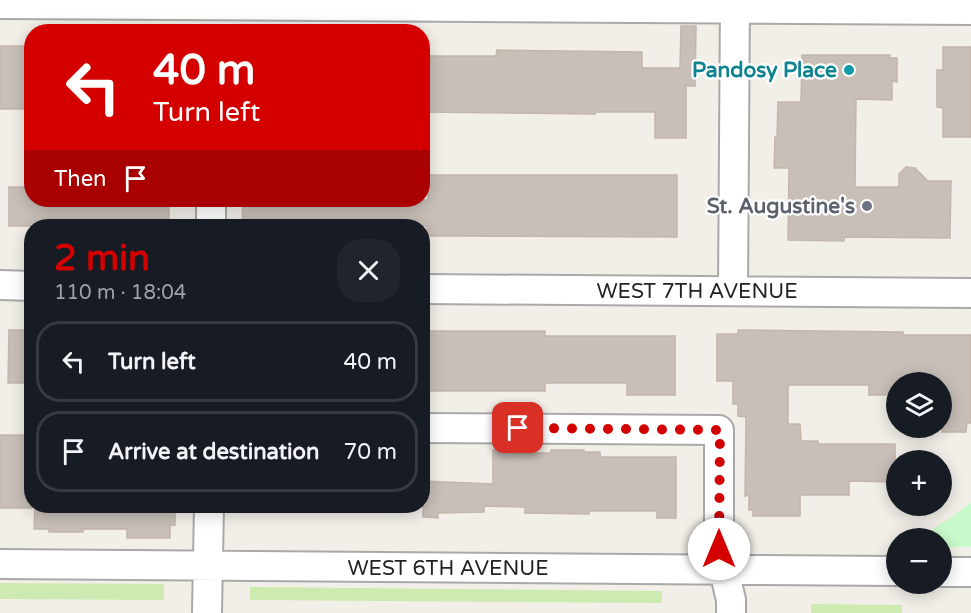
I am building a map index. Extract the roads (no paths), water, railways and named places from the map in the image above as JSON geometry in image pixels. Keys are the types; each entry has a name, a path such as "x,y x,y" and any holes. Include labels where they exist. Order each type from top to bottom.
{"street":[{"path":"0,4 211,12 735,4 971,10"},
{"path":"733,291 735,4"},
{"path":"0,285 24,285"},
{"name":"WEST 7TH AVENUE","path":"430,289 971,293"},
{"path":"430,428 720,430 719,549 731,600 731,613"},
{"path":"207,613 209,513"},
{"name":"WEST 6TH AVENUE","path":"0,564 886,571"},
{"path":"952,572 971,572"}],"place":[{"name":"Pandosy Place","path":"849,70"},
{"name":"St. Augustine's","path":"867,206"}]}
